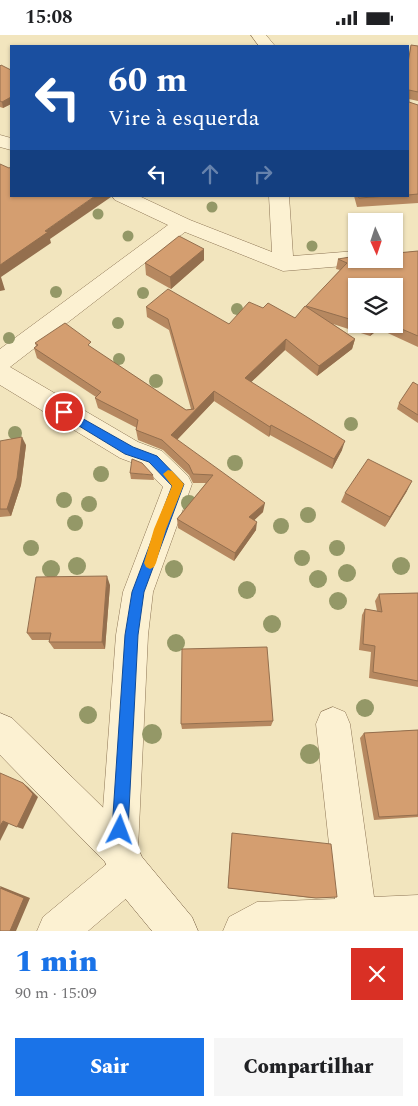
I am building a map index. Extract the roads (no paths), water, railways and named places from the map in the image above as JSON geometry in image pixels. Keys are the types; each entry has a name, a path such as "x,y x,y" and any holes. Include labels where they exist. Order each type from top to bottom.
{"street":[{"path":"124,197 183,224 283,264 348,259"},
{"path":"279,197 283,264"},
{"path":"0,362 183,224"},
{"path":"0,373 129,450 153,459 178,484 138,592 132,635 124,860 58,931"},
{"path":"333,724 357,917"},
{"path":"0,730 124,860 178,931"},
{"path":"243,931 257,922 418,915"}]}
